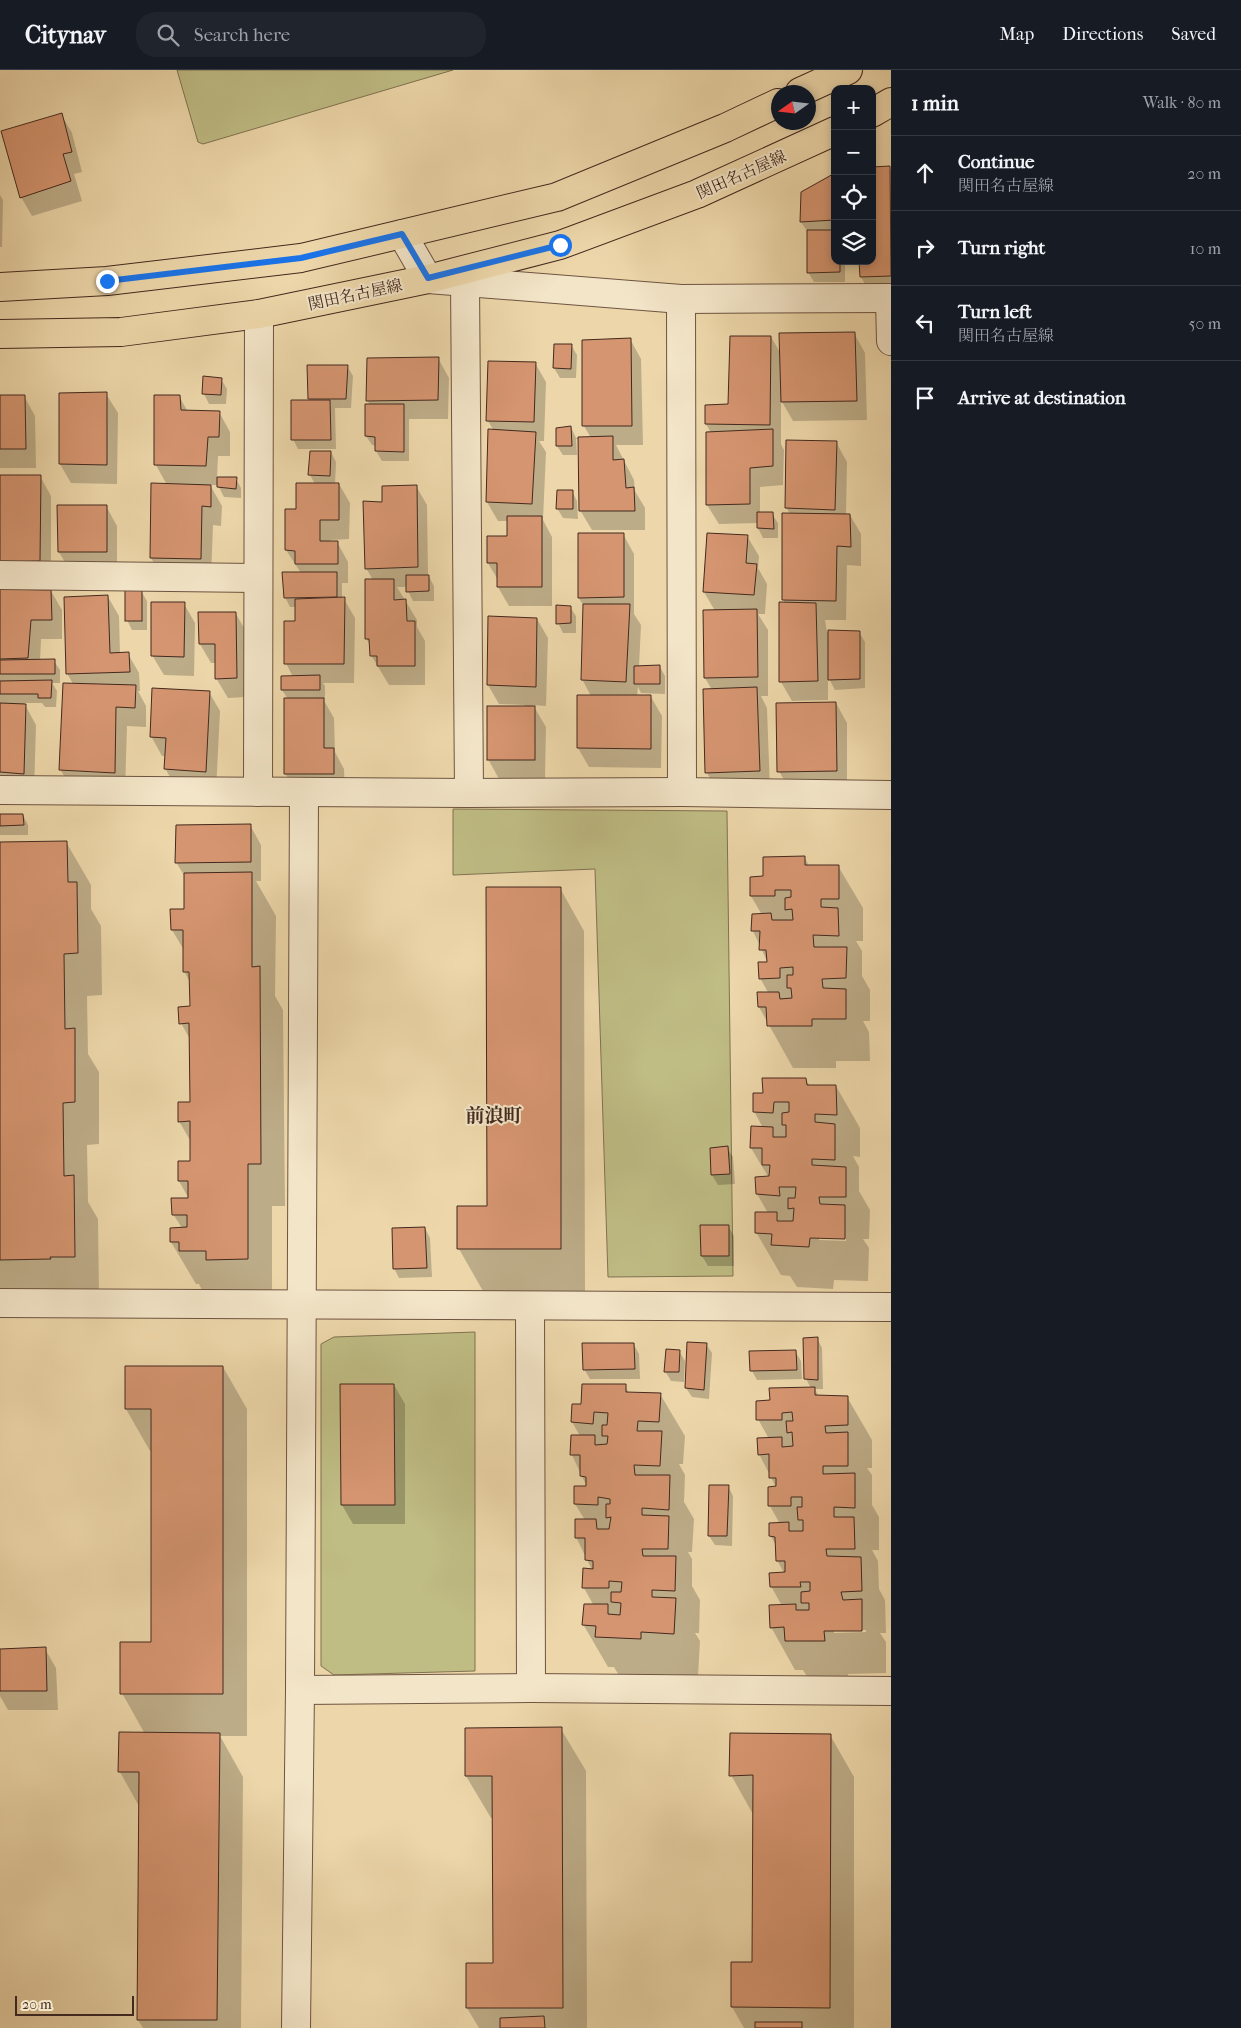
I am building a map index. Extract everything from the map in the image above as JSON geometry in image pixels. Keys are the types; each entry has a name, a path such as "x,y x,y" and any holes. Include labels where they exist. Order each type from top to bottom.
{"main road":[{"path":"815,85 848,70"},
{"path":"876,111 891,102"},
{"path":"0,287 107,281 301,258 557,197 725,128 771,106"},
{"name":"関田名古屋線","path":"0,334 121,332 259,314 428,278 560,245 697,194 831,133"}],"street":[{"path":"402,234 428,278 681,299 890,298 891,341"},
{"path":"465,282 469,793"},
{"path":"681,299 682,792"},
{"path":"258,792 259,314"},
{"path":"0,575 258,578"},
{"path":"0,790 304,793 682,792 891,795"},
{"path":"296,2028 300,1690 304,793"},
{"path":"0,1303 891,1307"},
{"path":"530,1306 531,1688"},
{"path":"300,1690 531,1688 891,1691"}],"shaded area":[{"path":"177,70 453,70 203,144 198,142"},
{"path":"453,809 727,811 733,1276 608,1277 595,869 453,875"},
{"path":"475,1332 475,1671 334,1675 321,1666 321,1344 334,1337"}],"building":[{"path":"62,113 72,152 63,154 71,181 20,198 1,131"},
{"path":"890,166 891,276 860,277 859,265 876,265 876,167"},
{"path":"831,175 831,220 800,222 801,192"},
{"path":"807,230 831,230 831,265 840,265 840,272 807,273"},
{"path":"855,332 857,401 781,402 779,333"},
{"path":"730,336 771,336 770,425 705,424 705,405 728,404"},
{"path":"631,338 632,426 582,426 582,340"},
{"path":"554,344 572,344 571,369 553,368"},
{"path":"439,357 438,400 366,401 367,358"},
{"path":"488,361 536,362 534,422 486,421"},
{"path":"307,365 348,365 346,399 308,399"},
{"path":"203,376 222,378 221,395 202,394"},
{"path":"107,392 107,465 59,464 59,393"},
{"path":"0,395 25,395 26,449 0,449"},
{"path":"154,395 180,395 181,410 220,411 219,437 208,437 206,466 154,465"},
{"path":"291,400 330,400 331,440 291,440"},
{"path":"365,404 404,404 404,452 375,451 375,437 365,436"},
{"path":"571,426 572,446 556,446 556,428"},
{"path":"488,429 536,432 532,504 486,502"},
{"path":"773,429 773,466 750,468 750,504 706,505 706,432"},
{"path":"613,436 613,460 624,459 626,488 634,487 635,511 579,511 578,437"},
{"path":"786,440 837,441 835,510 785,508"},
{"path":"310,451 331,451 330,476 308,475"},
{"path":"0,475 41,475 40,561 0,562"},
{"path":"217,477 237,477 236,489 217,487"},
{"path":"151,483 211,485 211,507 202,506 201,559 150,558"},
{"path":"296,483 339,483 339,520 320,520 320,541 338,541 338,564 295,564 295,551 285,550 285,509 296,509"},
{"path":"417,485 418,567 365,569 363,501 382,502 382,486"},
{"path":"557,490 573,490 573,509 556,509"},
{"path":"57,505 107,505 107,552 58,552"},
{"path":"757,512 773,512 774,529 757,528"},
{"path":"782,513 850,514 851,547 837,546 836,601 782,600"},
{"path":"507,516 542,516 542,587 497,587 497,563 487,563 487,536 507,536"},
{"path":"578,533 624,533 624,597 578,598"},
{"path":"707,533 748,535 746,563 757,564 754,595 703,592"},
{"path":"282,572 337,572 337,597 284,598"},
{"path":"406,575 429,575 429,591 406,592"},
{"path":"365,579 394,579 394,600 406,599 407,621 415,621 415,666 377,666 377,656 370,656 369,639 365,639"},
{"path":"0,589 51,590 52,620 31,620 28,658 0,659"},
{"path":"125,590 142,590 142,621 125,621"},
{"path":"108,595 110,653 129,652 130,672 66,674 64,597"},
{"path":"345,597 344,664 284,664 284,621 295,621 295,599"},
{"path":"151,602 185,602 184,657 151,656"},
{"path":"779,602 816,603 818,681 779,682"},
{"path":"583,604 630,604 626,682 581,680"},
{"path":"556,605 571,606 571,623 556,624"},
{"path":"757,609 758,677 704,678 703,610"},
{"path":"198,612 236,612 237,678 215,679 215,644 199,644"},
{"path":"488,616 537,618 536,687 487,685"},
{"path":"828,630 860,631 860,679 828,680"},
{"path":"55,659 55,674 0,674 0,660"},
{"path":"660,665 660,684 634,684 634,666"},
{"path":"320,675 320,690 281,690 281,676"},
{"path":"52,680 51,698 38,698 38,694 0,694 0,681"},
{"path":"63,683 136,685 135,708 116,707 115,773 59,770"},
{"path":"757,687 760,771 705,773 703,689"},
{"path":"152,688 210,691 206,772 164,769 166,738 150,737"},
{"path":"577,695 651,695 651,749 577,748"},
{"path":"284,698 324,698 324,748 334,748 334,774 284,774"},
{"path":"836,702 837,771 777,772 776,703"},
{"path":"0,703 26,704 24,774 0,772"},
{"path":"487,706 535,706 535,760 487,760"},
{"path":"0,814 23,814 24,825 0,826"},
{"path":"251,824 251,862 175,863 176,825"},
{"path":"67,841 68,882 77,882 78,953 64,954 65,1029 75,1028 75,1102 63,1103 64,1176 74,1175 75,1257 0,1260 0,842"},
{"path":"805,856 805,865 839,865 839,899 821,899 821,907 838,908 839,936 813,935 814,947 847,947 846,978 822,979 823,988 846,989 846,1019 812,1019 812,1026 767,1026 766,1007 758,1007 757,992 779,992 780,999 792,998 791,988 787,988 787,975 793,975 793,967 780,968 780,978 759,979 758,962 767,962 766,950 759,950 760,931 751,931 752,914 771,913 772,920 793,920 792,909 785,910 785,898 791,897 791,890 775,890 775,896 750,896 750,877 763,876 763,857"},
{"path":"252,872 252,967 260,966 261,1164 248,1164 248,1259 206,1260 206,1251 179,1251 179,1242 170,1242 170,1228 187,1227 187,1215 172,1215 171,1198 188,1198 188,1181 178,1181 178,1161 190,1161 190,1121 178,1122 178,1102 190,1102 189,1023 179,1024 178,1007 190,1006 189,972 183,972 183,930 171,930 170,909 184,909 184,873"},
{"path":"486,887 561,887 561,1249 457,1249 457,1206 487,1206"},
{"path":"762,1078 806,1078 807,1085 836,1085 837,1115 815,1114 815,1122 835,1124 835,1160 812,1159 812,1165 846,1167 846,1197 819,1197 820,1204 845,1205 845,1239 810,1238 809,1247 771,1245 772,1234 755,1233 755,1212 777,1212 777,1221 793,1221 794,1208 788,1209 788,1198 795,1198 796,1187 779,1187 780,1196 756,1194 755,1177 769,1176 770,1165 762,1165 762,1148 750,1148 751,1126 773,1127 773,1137 786,1137 786,1125 782,1125 782,1113 789,1112 789,1102 774,1102 773,1113 753,1112 753,1093 763,1093"},
{"path":"728,1146 730,1174 711,1175 710,1148"},
{"path":"700,1225 729,1225 729,1256 701,1256"},
{"path":"425,1227 427,1268 393,1269 392,1228"},
{"path":"818,1337 818,1380 804,1379 803,1338"},
{"path":"687,1342 707,1343 704,1390 685,1388"},
{"path":"582,1343 634,1343 635,1369 583,1370"},
{"path":"666,1349 680,1350 679,1372 664,1372"},
{"path":"796,1350 797,1370 750,1371 749,1351"},
{"path":"125,1366 223,1366 223,1694 120,1694 120,1642 151,1642 151,1409 125,1409"},
{"path":"340,1384 394,1384 395,1505 341,1505"},
{"path":"582,1384 626,1384 626,1392 661,1393 659,1422 638,1421 637,1431 662,1431 660,1466 634,1465 635,1475 670,1475 669,1510 642,1508 642,1515 669,1516 668,1549 642,1549 643,1556 676,1556 675,1591 652,1590 652,1597 676,1598 674,1634 641,1632 641,1639 595,1637 596,1626 582,1625 584,1604 608,1604 608,1614 620,1615 621,1603 611,1602 611,1592 621,1592 622,1582 609,1581 609,1588 582,1588 583,1568 593,1569 593,1561 585,1560 585,1538 575,1538 575,1519 596,1519 597,1529 609,1529 611,1517 606,1518 606,1504 610,1504 610,1499 598,1497 598,1505 574,1504 574,1486 586,1486 586,1477 580,1476 580,1455 570,1455 571,1435 595,1435 595,1445 607,1444 608,1436 602,1436 602,1425 607,1425 608,1413 594,1412 593,1424 571,1422 572,1404 581,1404"},
{"path":"815,1387 815,1395 848,1396 848,1425 825,1426 826,1433 848,1432 848,1466 823,1466 823,1474 855,1473 855,1508 834,1507 834,1517 854,1517 855,1549 826,1549 827,1556 861,1557 862,1591 841,1592 843,1600 862,1599 862,1631 824,1631 825,1641 785,1641 784,1627 770,1628 769,1605 796,1604 796,1610 809,1610 809,1603 801,1603 801,1592 810,1591 810,1582 800,1582 801,1587 770,1587 769,1573 785,1572 785,1561 776,1561 775,1537 769,1536 769,1523 789,1522 789,1531 803,1531 803,1520 798,1520 797,1507 802,1507 802,1497 791,1497 791,1506 768,1506 768,1487 776,1486 776,1478 769,1478 769,1454 758,1455 757,1438 782,1437 782,1447 793,1446 792,1432 787,1433 786,1421 793,1421 792,1412 782,1413 782,1420 756,1420 756,1401 770,1400 769,1388"},
{"path":"709,1485 729,1485 727,1536 708,1536"},
{"path":"46,1647 47,1691 0,1691 0,1649"},
{"path":"562,1727 563,2008 466,2008 466,1963 493,1963 492,1776 465,1776 465,1728"},
{"path":"119,1732 220,1733 217,2020 137,2020 139,1772 118,1772"},
{"path":"730,1733 831,1734 830,2008 731,2007 731,1962 752,1962 753,1775 729,1776"},
{"path":"544,2016 545,2028 500,2028 500,2018"},
{"path":"755,2022 802,2022 802,2028 755,2028"}],"district":[{"name":"前浪町","path":"494,1115"}],"route":[{"path":"107,281 301,258 402,234 428,278 560,245"}]}
